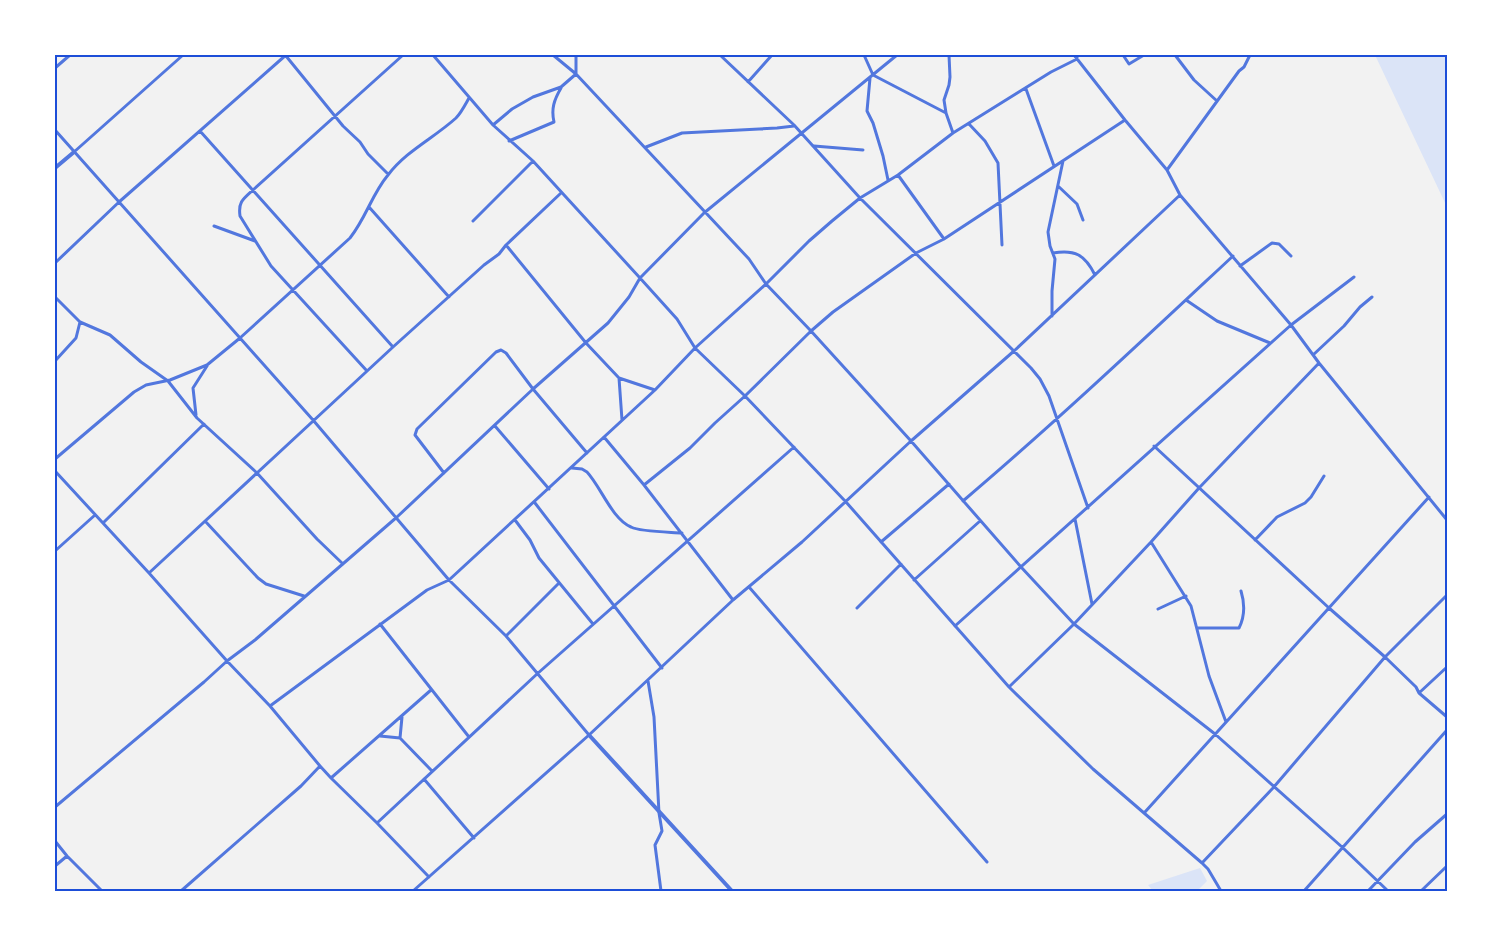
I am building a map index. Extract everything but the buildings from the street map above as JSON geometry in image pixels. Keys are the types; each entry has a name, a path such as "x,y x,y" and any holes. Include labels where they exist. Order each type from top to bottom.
{"street":[{"path":"55,68 70,55"},
{"path":"55,168 183,55"},
{"path":"55,263 119,202 286,55 343,126 388,174"},
{"path":"367,371 271,266 240,216 239,208 241,202 253,190 404,55"},
{"path":"433,55 493,125 533,161 640,278 676,319 695,348 745,396 846,502 1009,687 1093,769 1202,863 1208,869 1221,891"},
{"path":"553,55 576,74 748,259 766,284 912,441 1020,567 1074,624 1214,734 1342,847 1388,891"},
{"path":"493,125 512,109 533,97 561,87 576,74 576,55"},
{"path":"720,55 794,125 860,198 1032,368 1040,379 1057,418 1088,508"},
{"path":"748,82 772,55"},
{"path":"864,55 873,75 946,113"},
{"path":"55,807 227,661 255,640 397,517 533,389 608,323 629,297 640,278 704,213 897,55"},
{"path":"949,55 950,77 944,100 953,133"},
{"path":"1123,55 1129,64 1144,55"},
{"path":"1174,55 1194,80 1217,101"},
{"path":"1167,170 1239,71 1244,67 1250,55"},
{"path":"270,706 427,590 449,580 655,390 695,348 766,284 808,241 860,198 898,175 953,133 1076,56 1125,120 1167,170 1180,195 1291,325 1319,363 1447,520"},
{"path":"870,78 867,111 873,123 888,180"},
{"path":"509,141 554,122 552,114 553,103 561,87"},
{"path":"1026,89 1054,166"},
{"path":"55,459 134,392 146,385 168,381 207,365 240,338 350,238 359,227 388,174 419,144 457,117 469,98"},
{"path":"644,485 690,448 833,312 916,253 944,238 1125,120"},
{"path":"969,124 984,141 998,163 1002,245"},
{"path":"646,148 682,133 777,128 794,125"},
{"path":"55,130 313,420 449,580 506,636 589,735 732,891"},
{"path":"200,131 393,346"},
{"path":"814,146 863,150"},
{"path":"473,221 533,161"},
{"path":"1052,316 1055,259 1048,238 1048,232 1063,161"},
{"path":"898,175 944,238"},
{"path":"1058,186 1077,204 1084,220"},
{"path":"149,573 393,346 499,254 561,192"},
{"path":"412,891 589,735 734,600 802,542 1014,351 1180,195"},
{"path":"369,207 449,297"},
{"path":"214,226 255,241"},
{"path":"1240,266 1272,243 1279,244 1291,256"},
{"path":"506,245 618,378 655,390"},
{"path":"1053,253 1073,252 1090,264 1095,275"},
{"path":"963,501 1096,385 1233,256"},
{"path":"955,626 1270,343 1354,277"},
{"path":"55,296 80,322 110,335 140,362 168,381 197,418 257,473 317,539 343,564"},
{"path":"1313,355 1372,297"},
{"path":"1186,300 1217,321 1270,343"},
{"path":"55,361 76,338 80,322"},
{"path":"444,473 420,443 416,435 417,429 496,352 501,350 506,353 533,389 587,453"},
{"path":"1009,687 1074,624 1319,363"},
{"path":"197,418 192,388 207,365"},
{"path":"618,378 622,421"},
{"path":"103,523 204,424"},
{"path":"495,426 549,489"},
{"path":"604,437 734,600"},
{"path":"1154,446 1254,540 1386,657 1420,693 1447,717"},
{"path":"377,823 537,674 794,447"},
{"path":"572,467 587,472 619,518 629,527 682,533"},
{"path":"55,471 270,706 331,778 429,876"},
{"path":"1254,540 1277,517 1305,503 1324,476"},
{"path":"881,542 948,484"},
{"path":"1145,812 1429,496"},
{"path":"534,503 662,668"},
{"path":"55,551 96,515"},
{"path":"1075,519 1092,604"},
{"path":"206,520 258,578 266,584 304,596"},
{"path":"515,520 530,540 539,558 593,624"},
{"path":"914,580 980,521"},
{"path":"1151,542 1191,606 1209,676 1226,722"},
{"path":"857,608 901,564"},
{"path":"506,636 560,583"},
{"path":"749,587 987,862"},
{"path":"1197,628 1239,628 1245,604 1241,591"},
{"path":"1202,863 1273,788 1386,657 1447,595"},
{"path":"1158,609 1186,596"},
{"path":"380,624 469,737"},
{"path":"1420,693 1447,667"},
{"path":"648,680 654,718 659,813 662,831 656,845 661,891"},
{"path":"331,778 431,690"},
{"path":"400,738 402,717"},
{"path":"1304,891 1447,730"},
{"path":"380,736 400,738 432,771"},
{"path":"181,891 301,786 320,766"},
{"path":"424,779 474,838"},
{"path":"1368,891 1415,842 1447,814"},
{"path":"55,841 67,856 102,891"},
{"path":"55,866 67,856"},
{"path":"1421,891 1447,866"}],"shaded area":[{"path":"1375,55 1447,55 1447,207"},
{"path":"1200,868 1207,881 1197,891 1153,891 1148,885"}]}
